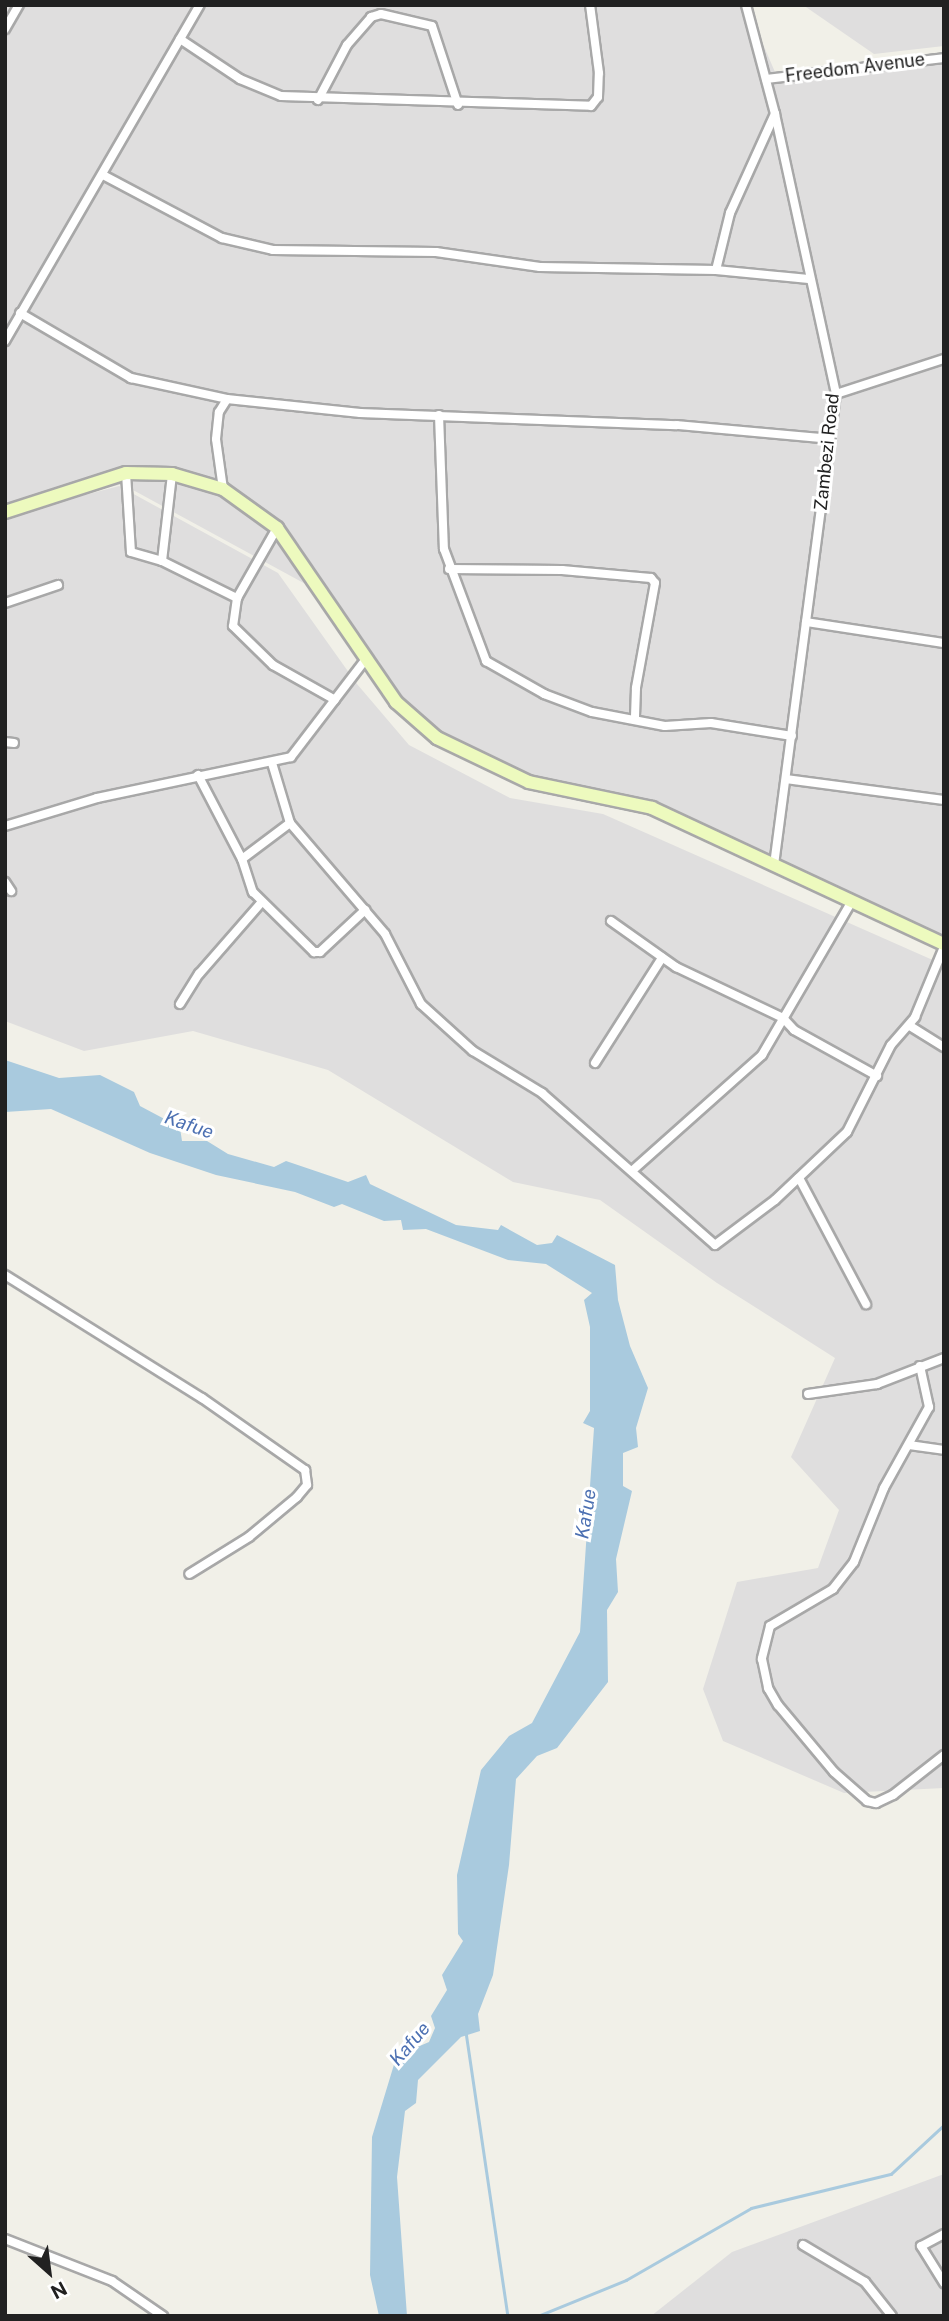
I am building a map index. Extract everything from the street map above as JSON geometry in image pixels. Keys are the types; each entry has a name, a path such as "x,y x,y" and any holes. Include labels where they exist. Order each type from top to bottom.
{"street":[{"path":"5,29 19,5"},
{"path":"5,341 200,5"},
{"path":"180,38 264,91 318,100 458,105 596,103 599,74 590,5"},
{"name":"Zambezi Road","path":"746,5 775,114 836,394 774,864"},
{"path":"318,100 347,45 371,17 381,14 432,26 458,105"},
{"name":"Freedom Avenue","path":"766,79 944,58"},
{"path":"716,270 730,213 775,114"},
{"path":"103,175 222,238 273,250 436,252 541,267 716,270 809,279"},
{"path":"20,313 131,378 227,399 360,413 677,425 831,439"},
{"path":"836,394 944,359"},
{"path":"223,489 216,439 219,412 227,399"},
{"path":"439,415 442,530 449,569 486,661 558,700 635,720 674,727 711,723 792,736"},
{"path":"126,473 130,550 162,561 237,598"},
{"path":"5,512 126,473 172,474 223,489 277,528 366,659 408,715 478,761 543,786 640,803 944,946 910,1026 891,1045 854,1124 799,1178 718,1245 542,1093 447,1029 421,1004 397,953 365,910 290,823 272,763"},
{"path":"162,561 172,474"},
{"path":"277,528 237,598 233,623 273,664 335,700"},
{"path":"449,569 562,570 651,578 655,583 636,688 635,720"},
{"path":"5,603 58,585"},
{"path":"806,622 944,643"},
{"path":"5,825 198,775 272,763 297,753 366,659"},
{"path":"198,775 242,859 261,903 317,953 365,910"},
{"path":"786,779 944,800"},
{"path":"242,859 290,823"},
{"path":"5,882 11,891"},
{"path":"633,1170 756,1062 852,901"},
{"path":"180,1004 199,974 261,903"},
{"path":"611,921 662,958 783,1018 794,1030 877,1076"},
{"path":"595,1063 662,958"},
{"path":"910,1026 944,1047"},
{"path":"799,1178 866,1304"},
{"path":"5,1275 202,1398 305,1470 307,1485 297,1497 249,1536 189,1574"},
{"path":"808,1394 877,1384 944,1358"},
{"path":"920,1366 930,1402 842,1581 771,1626 762,1659 768,1688 778,1705 834,1772 867,1801 876,1803 893,1795 944,1755"},
{"path":"909,1446 944,1450"},
{"path":"944,2234 921,2246 944,2283"},
{"path":"5,2239 112,2281 163,2316"},
{"path":"803,2245 865,2282 892,2316"}],"shaded area":[{"path":"5,5 746,5 775,72 944,56 944,946 651,807 498,770 411,720 311,587 122,484 5,515"},
{"path":"803,5 944,5 944,46 874,54"},
{"path":"119,486 278,573 357,684 409,745 510,798 603,814 944,965 944,1788 844,1793 723,1741 703,1689 737,1582 818,1568 839,1510 791,1457 835,1358 717,1283 600,1200 513,1182 328,1070 193,1031 84,1051 5,1021 5,516"},
{"path":"944,2174 944,2316 651,2316 732,2252"}],"water":[{"name":"Kafue","path":"5,1060 59,1078 100,1075 134,1092 140,1106 172,1123 186,1120 201,1128 180,1128 182,1141 207,1141 228,1154 274,1167 286,1161 348,1182 366,1175 370,1184 456,1225 498,1230 501,1225 537,1245 552,1243 557,1235 615,1265 618,1300 630,1346 648,1388 636,1428 638,1447 623,1453 623,1486 632,1491 616,1559 618,1592 607,1610 608,1682 557,1748 537,1756 516,1779 509,1865 493,1975 478,2014 480,2031 461,2037 418,2080 416,2103 405,2111 397,2177 407,2316 379,2316 370,2275 372,2137 396,2058 410,2042 415,2048 429,2042 435,2028 431,2016 447,1990 442,1975 463,1941 458,1934 457,1875 481,1770 509,1736 532,1723 580,1632 594,1428 583,1423 590,1411 590,1327 584,1300 592,1293 546,1264 508,1260 426,1229 403,1230 401,1220 384,1221 342,1204 334,1207 295,1192 216,1175 150,1153 51,1109 5,1112"}],"waterway":[{"path":"466,2032 508,2316"},
{"path":"538,2316 626,2280 751,2208 891,2174 944,2125"}]}
